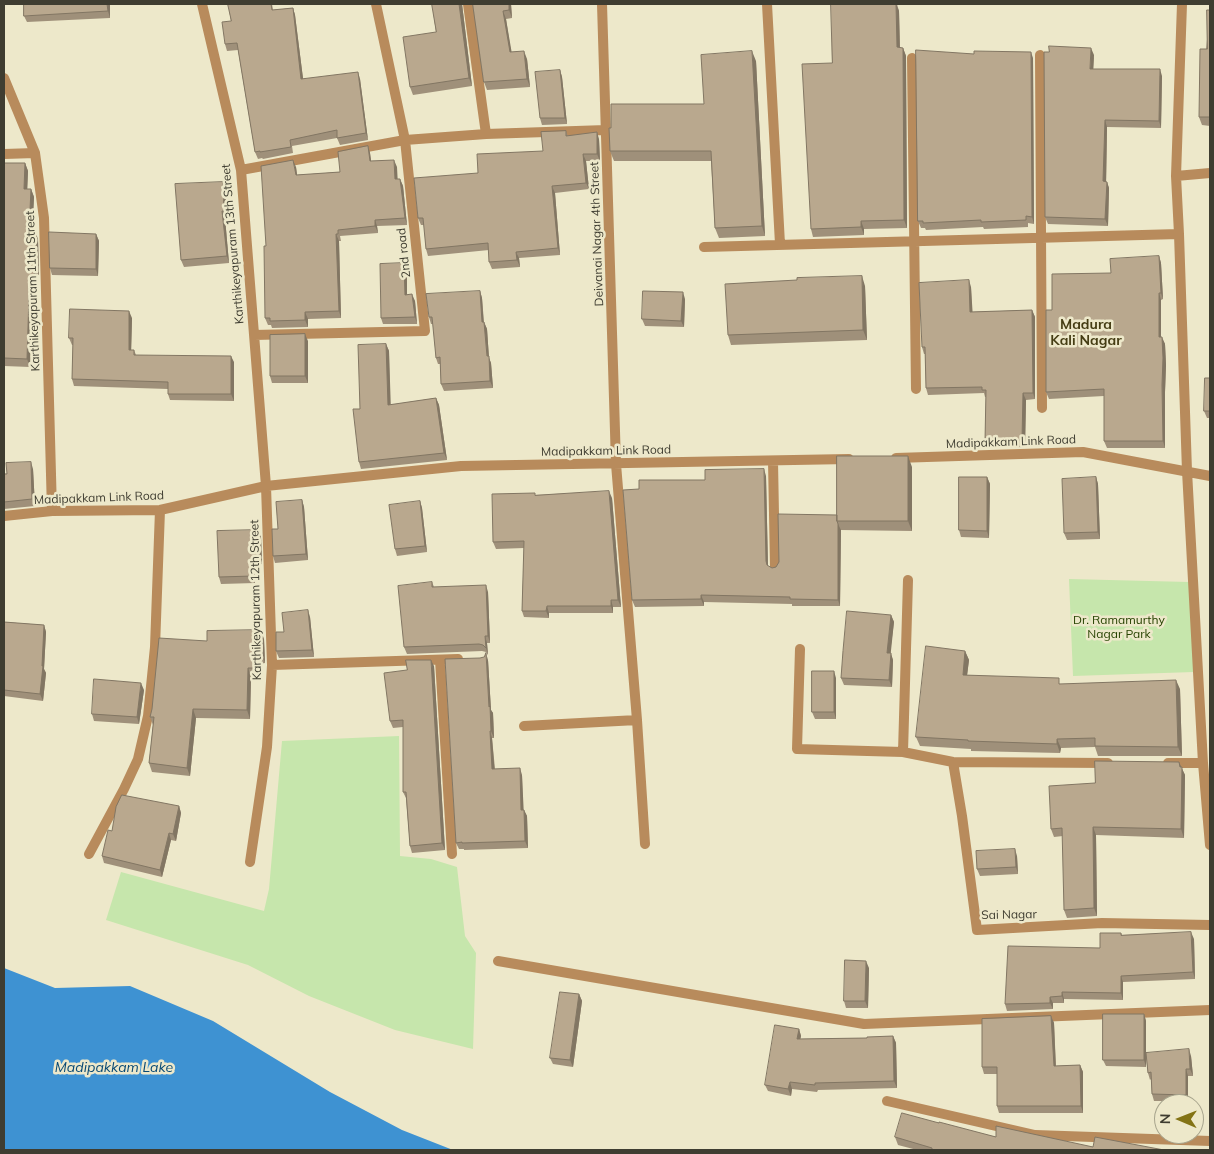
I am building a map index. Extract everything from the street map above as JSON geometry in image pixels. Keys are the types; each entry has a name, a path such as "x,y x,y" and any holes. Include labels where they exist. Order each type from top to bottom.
{"street":[{"name":"Karthikeyapuram 13th Street","path":"202,4 241,170 266,486"},
{"name":"2nd road","path":"254,335 425,331 405,140 376,4"},
{"path":"468,4 486,134"},
{"name":"Deivanai Nagar 4th Street","path":"602,4 616,464 645,844"},
{"path":"767,4 780,244"},
{"path":"1182,4 1176,176 1187,471 1203,763 1210,845"},
{"path":"1040,55 1042,408"},
{"path":"912,58 916,389"},
{"name":"Karthikeyapuram 11th Street","path":"4,78 35,154 44,218 52,511"},
{"path":"241,170 405,140 486,134 606,130"},
{"path":"4,154 35,154"},
{"path":"1176,176 1210,173"},
{"path":"704,247 1179,234"},
{"name":"Madipakkam Link Road","path":"887,458 1083,452 1210,476"},
{"name":"Madipakkam Link Road","path":"4,516 52,511 160,510 266,486 460,466 858,459"},
{"path":"773,461 775,568"},
{"name":"Karthikeyapuram 12th Street","path":"250,862 266,747 272,665 266,486"},
{"path":"89,854 138,759 148,716 155,647 160,510"},
{"path":"902,752 908,580"},
{"path":"800,649 797,749 902,752 953,762 1117,762"},
{"path":"272,665 465,659"},
{"path":"440,660 452,854"},
{"path":"524,726 637,720"},
{"name":"Sai Nagar","path":"953,762 977,930 1102,924 1210,925"},
{"path":"1155,762 1203,763"},
{"path":"498,961 864,1024 1210,1010"},
{"path":"887,1101 1035,1135 1210,1141"}],"green space":[{"name":"Dr. Ramamurthy Nagar Park","path":"1069,579 1189,582 1194,672 1073,676"},
{"path":"399,736 400,856 431,859 457,867 465,936 476,953 473,1049 395,1030 309,996 248,965 106,920 121,872 264,911 269,889 282,741"}],"water":[{"name":"Madipakkam Lake","path":"4,968 55,988 130,986 213,1021 330,1092 402,1130 453,1150 4,1150"}],"building":[{"path":"24,4 107,4 108,11 24,16"},
{"path":"228,4 271,4 272,10 293,8 301,79 358,72 366,133 337,138 337,130 290,140 291,147 255,152 237,43 225,44 222,22 231,21"},
{"path":"432,4 459,4 469,78 410,87 403,37 436,32"},
{"path":"473,4 509,4 509,10 503,11 510,52 524,51 527,79 484,82"},
{"path":"831,4 896,4 897,47 903,48 904,220 861,221 861,227 811,229 802,64 832,63"},
{"path":"1207,10 1210,10 1210,117 1199,117 1200,49 1207,49"},
{"path":"1049,46 1091,48 1090,69 1160,69 1159,121 1105,120 1103,181 1107,182 1105,219 1045,217 1044,52 1049,52"},
{"path":"916,50 974,54 974,51 1031,52 1032,217 1026,216 1026,220 981,222 981,220 923,223 923,221 918,221"},
{"path":"752,51 762,226 715,228 711,151 610,151 611,104 704,104 701,55"},
{"path":"560,70 565,118 540,118 535,72"},
{"path":"566,131 566,136 597,132 597,154 583,154 586,183 552,186 558,248 516,252 517,260 489,262 488,243 426,249 423,218 418,218 414,178 478,173 477,154 543,151 541,132"},
{"path":"368,146 370,161 394,160 395,179 400,179 405,218 375,220 375,226 338,230 338,234 336,234 339,311 305,312 305,320 270,321 270,318 265,318 264,246 266,246 261,166 293,160 296,175 340,172 338,152"},
{"path":"4,163 25,163 24,189 31,189 29,231 35,231 36,267 34,296 29,296 27,359 4,358"},
{"path":"223,182 224,211 222,211 227,256 181,260 175,184"},
{"path":"49,232 96,234 96,269 50,268"},
{"path":"1159,256 1161,293 1159,293 1159,337 1162,337 1163,358 1163,441 1104,441 1104,389 1046,392 1046,310 1052,310 1052,274 1111,273 1110,259"},
{"path":"404,263 405,295 412,294 415,317 381,318 380,264"},
{"path":"862,276 863,330 728,335 725,284 797,280 797,278"},
{"path":"969,280 970,312 1032,310 1033,393 1023,393 1022,440 985,441 986,390 982,390 982,387 926,388 925,347 922,347 919,283"},
{"path":"480,291 482,322 484,322 487,356 489,356 490,381 441,384 440,357 436,358 432,317 429,317 426,294"},
{"path":"643,291 683,292 681,321 642,319"},
{"path":"70,309 129,311 129,350 134,350 134,355 231,356 231,394 168,394 168,382 72,379 73,338 69,338"},
{"path":"305,334 305,376 270,376 270,335"},
{"path":"386,344 388,405 436,398 444,453 359,462 353,409 360,409 358,345"},
{"path":"1205,378 1210,378 1210,411 1204,411"},
{"path":"837,456 908,456 908,521 837,521"},
{"path":"31,462 32,499 4,502 4,474 7,474 6,463"},
{"path":"764,469 767,565 772,568 776,567 779,562 778,514 837,515 838,600 701,595 701,599 632,600 623,490 639,489 639,480 705,480 705,470"},
{"path":"959,477 987,477 987,531 959,530"},
{"path":"1096,477 1098,532 1064,533 1062,479"},
{"path":"609,491 618,600 611,600 611,606 547,606 546,611 522,611 524,541 493,542 492,494 535,493 535,495"},
{"path":"302,500 306,554 273,556 272,529 278,529 276,502"},
{"path":"420,501 425,546 395,549 389,505"},
{"path":"258,530 259,558 252,558 253,576 219,577 217,531"},
{"path":"432,582 432,587 486,585 488,636 485,636 486,648 479,644 404,647 398,586"},
{"path":"308,610 312,650 276,651 276,632 284,632 282,613"},
{"path":"847,611 891,615 887,653 891,653 889,680 841,678"},
{"path":"4,622 44,625 40,694 4,690"},
{"path":"261,630 262,655 257,656 257,668 248,668 247,710 193,709 187,768 149,763 154,717 150,717 159,638 207,641 207,631"},
{"path":"926,646 965,651 963,675 1059,678 1059,684 1176,680 1178,747 1095,746 1095,738 1057,739 1057,744 916,737"},
{"path":"486,653 492,769 520,768 521,810 524,810 525,841 456,843 445,659 480,658 484,657"},
{"path":"406,660 431,660 442,843 410,846 406,792 403,792 403,720 390,721 384,673 407,670"},
{"path":"812,671 834,671 834,712 812,712"},
{"path":"94,679 141,683 137,717 92,714"},
{"path":"1095,761 1179,762 1180,767 1182,767 1181,829 1093,827 1094,908 1064,910 1062,828 1051,829 1049,786 1095,783"},
{"path":"122,795 179,806 173,834 169,833 160,870 102,856 108,830 112,831 116,807"},
{"path":"1015,849 1016,867 977,869 976,851"},
{"path":"1191,932 1193,972 1121,976 1121,993 1062,992 1062,996 1050,997 1050,1003 1005,1004 1008,946 1100,948 1100,933 1121,933 1121,935"},
{"path":"845,960 866,961 865,1001 844,1001"},
{"path":"560,992 579,994 570,1060 550,1058"},
{"path":"1103,1014 1144,1014 1144,1060 1103,1060"},
{"path":"1051,1016 1054,1066 1080,1065 1081,1106 997,1106 997,1067 982,1067 982,1019"},
{"path":"775,1025 799,1029 797,1039 893,1036 894,1081 815,1083 815,1085 790,1082 788,1089 765,1085"},
{"path":"1189,1049 1190,1069 1186,1069 1186,1094 1152,1094 1151,1072 1148,1073 1146,1053"},
{"path":"902,1113 996,1137 996,1126 1093,1147 1095,1137 1164,1150 932,1150 932,1148 895,1137"}],"district":[{"name":"Madura Kali Nagar","path":"1086,334"}]}
